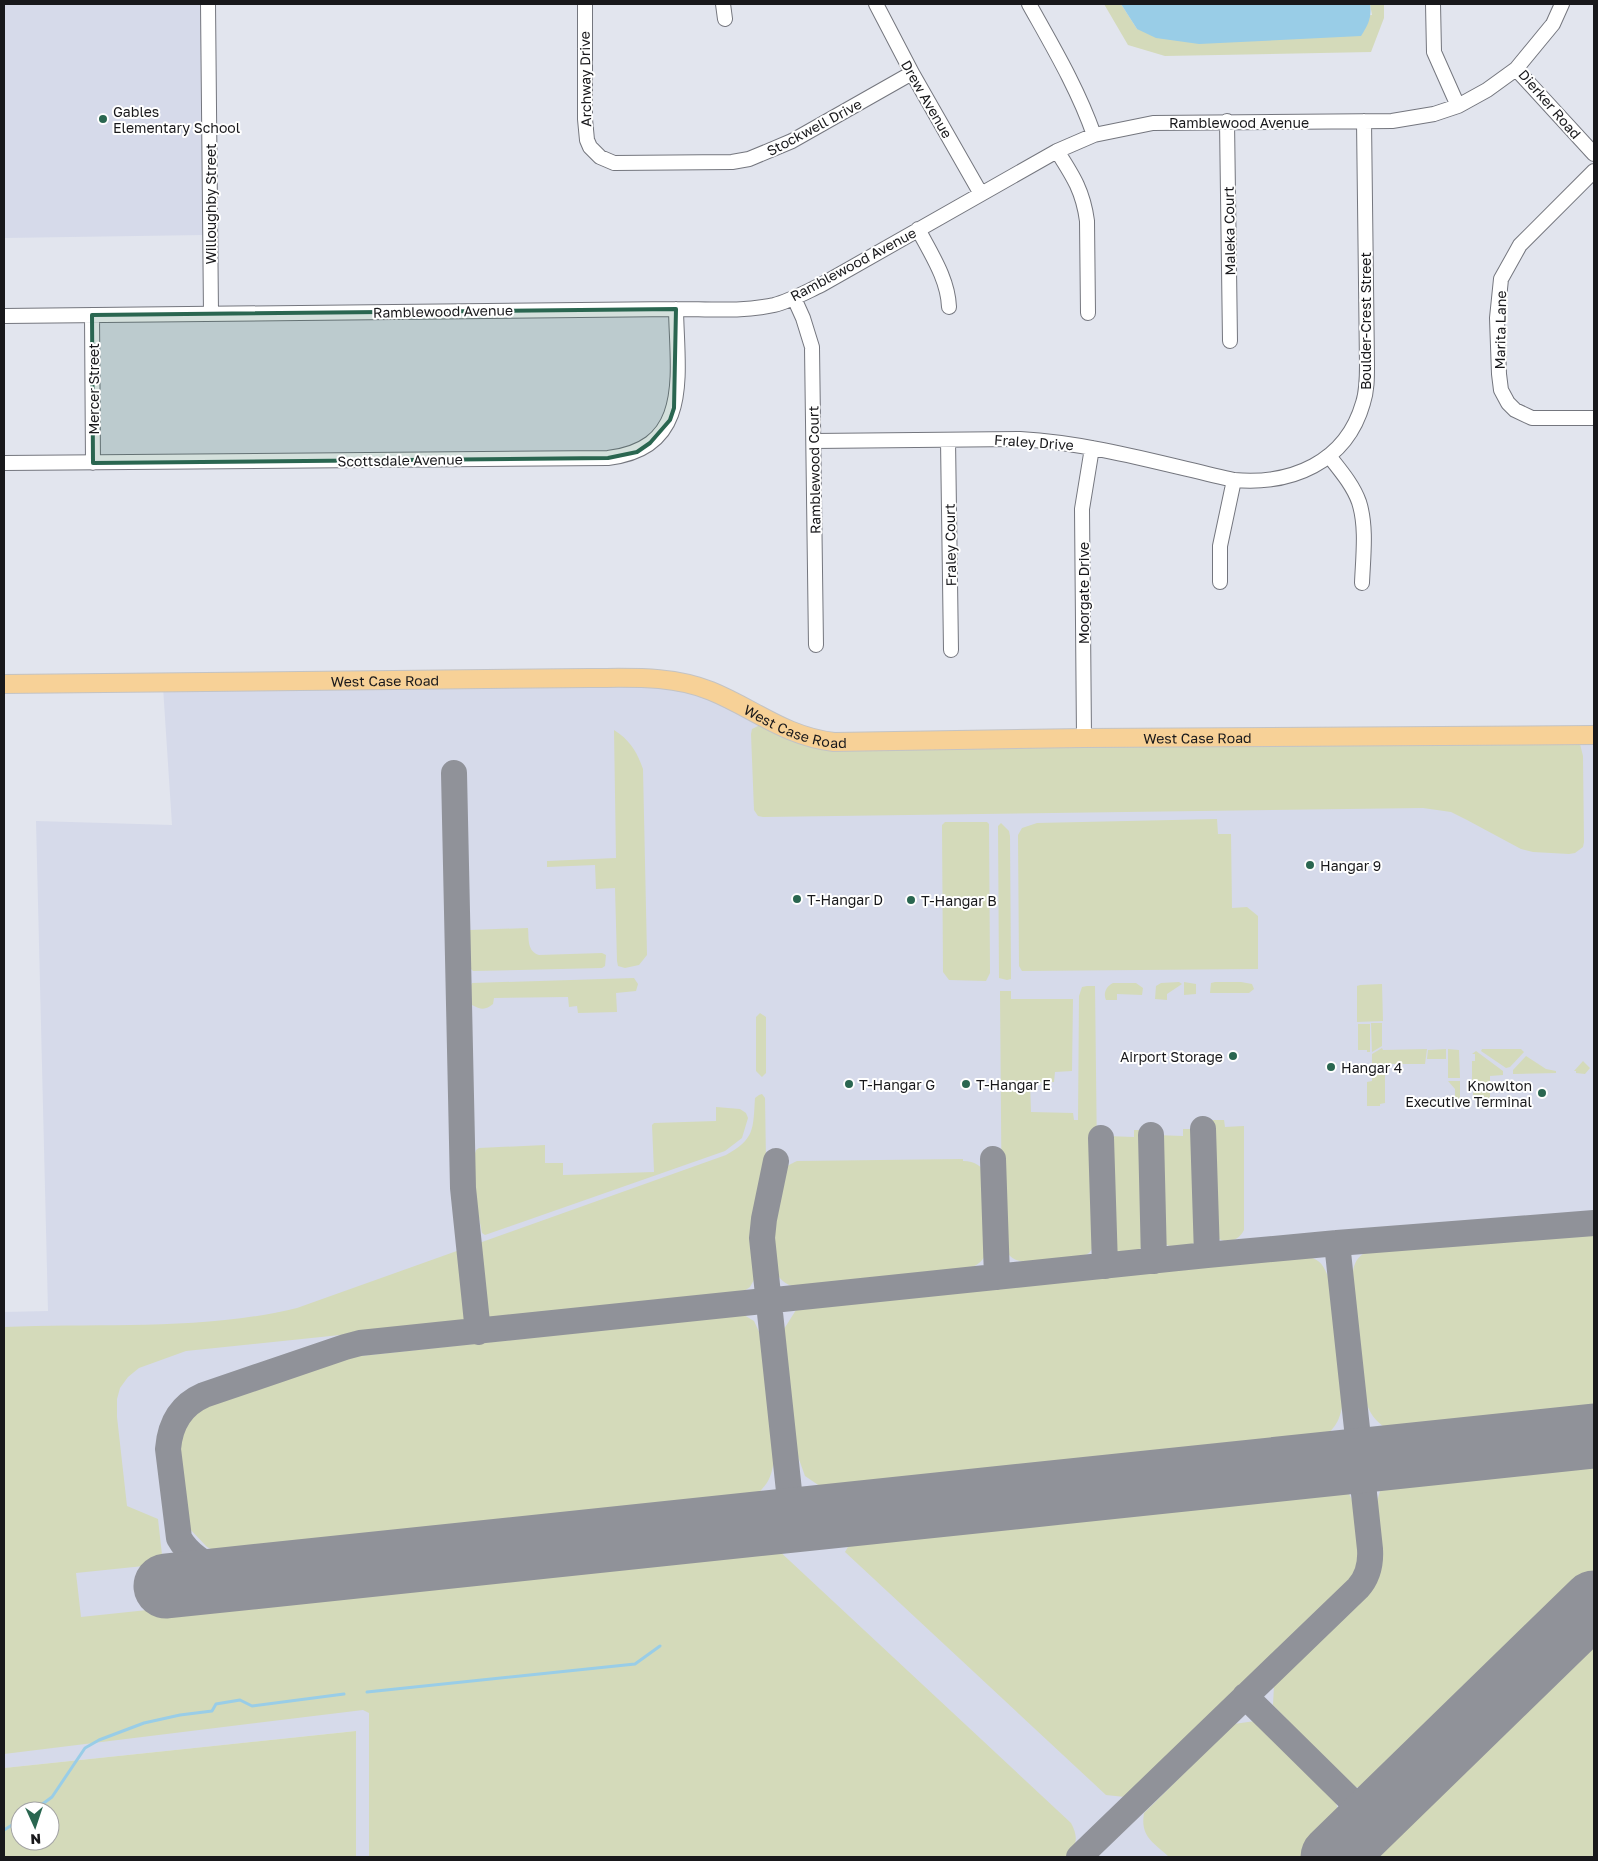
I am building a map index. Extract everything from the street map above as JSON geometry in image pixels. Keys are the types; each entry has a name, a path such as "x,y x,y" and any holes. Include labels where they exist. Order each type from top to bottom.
{"main road":[{"name":"West Case Road","path":"4,684 659,679 688,683 711,691 787,730 821,741 1594,734"}],"street":[{"name":"Willoughby Street","path":"208,4 211,314"},
{"name":"Archway Drive","path":"585,4 585,119 587,140 594,152"},
{"path":"723,4 725,20"},
{"name":"Drew Avenue","path":"876,4 912,73 981,194"},
{"path":"1029,4 1067,72 1085,110 1094,136"},
{"path":"1433,4 1434,52 1458,106"},
{"name":"Dierker Road","path":"1562,4 1552,24 1516,69 1594,154"},
{"name":"Ramblewood Avenue","path":"4,316 676,309 774,305 794,298 821,284 1057,151 1094,136 1153,123 1364,121 1392,120 1434,114 1458,106 1487,90 1516,69"},
{"name":"Stockwell Drive","path":"594,152 606,160 621,164 732,162 749,159 792,141 912,73"},
{"name":"Maleka Court","path":"1227,121 1230,341"},
{"name":"Boulder-Crest Street","path":"1251,482 1290,477 1308,470 1329,456 1341,444 1363,404 1367,382 1364,121"},
{"path":"1057,151 1074,177 1082,194 1085,208 1087,220 1088,313"},
{"name":"Marita Lane","path":"1594,171 1520,246 1501,279 1497,318 1501,390 1508,403 1515,410 1532,418 1594,418"},
{"path":"918,229 945,282 948,294 948,307"},
{"name":"Ramblewood Court","path":"794,298 806,325 812,347 816,645"},
{"name":"Scottsdale Avenue","path":"4,464 608,458 624,456 637,452 650,444 661,434 670,420 674,408 676,388 676,309"},
{"name":"Mercer Street","path":"92,315 93,463"},
{"name":"Fraley Drive","path":"814,441 1020,439 1052,441 1251,482"},
{"name":"Fraley Court","path":"948,440 951,650"},
{"name":"Moorgate Drive","path":"1084,738 1082,509 1092,448"},
{"path":"1329,456 1359,501 1363,531 1362,583"},
{"path":"1220,582 1220,546 1234,480"}],"highlighted area":[{"path":"676,309 674,408 670,420 650,443 637,452 608,458 93,463 92,315"}],"shaded area":[{"name":"Gables Elementary School","path":"4,4 202,4 204,235 4,238"},
{"path":"653,683 700,692 790,738 1594,740 1594,1857 356,1857 356,1731 4,1768 4,1312 48,1311 36,821 172,825 163,687"}],"green space":[{"path":"1104,4 1121,4 1137,29 1372,15 1370,4 1384,4 1384,18 1371,52 1165,56 1128,45"},
{"path":"758,726 790,738 1152,745 1575,740 1580,744 1583,756 1584,842 1583,847 1575,853 1533,852 1521,849 1451,812 1423,808 763,817 758,816 754,810 751,734 752,729"},
{"path":"614,730 632,747 643,769 647,955 639,965 625,968 618,966 617,961 615,888 596,889 595,865 547,867 547,861 616,858"},
{"path":"1217,819 1218,834 1231,834 1232,908 1247,907 1258,916 1258,969 1022,971 1019,966 1018,835 1022,828 1037,823"},
{"path":"945,822 987,822 989,824 990,973 986,981 949,980 943,972 942,825"},
{"path":"1001,823 1009,831 1010,836 1011,979 1007,980 999,978 998,826"},
{"path":"528,928 529,944 532,951 539,955 602,953 606,955 605,966 602,968 473,971 470,968 469,930"},
{"path":"634,978 638,984 636,991 616,993 617,1012 578,1013 577,1006 569,1007 568,997 494,998 493,1004 486,1008 481,1008 472,1005 470,997 472,983"},
{"path":"1179,982 1182,984 1167,994 1167,1000 1155,999 1156,986 1161,983"},
{"path":"1184,982 1196,984 1196,994 1184,995"},
{"path":"1241,982 1252,984 1254,989 1249,993 1210,993 1211,983"},
{"path":"1113,983 1136,983 1143,988 1142,995 1117,994 1117,1000 1106,1000 1106,990"},
{"path":"1382,984 1383,1021 1357,1022 1357,986"},
{"path":"1095,986 1098,1241 1089,1253 1083,1256 1034,1262 1020,1261 1014,1259 1009,1254 1002,1238 1000,991 1011,991 1011,999 1073,999 1072,1071 1055,1072 1054,1082 1030,1083 1031,1112 1073,1113 1074,1120 1078,1120 1079,996 1082,987"},
{"path":"760,1013 766,1017 766,1073 762,1077 756,1071 756,1017"},
{"path":"1371,1023 1382,1023 1382,1046 1372,1052"},
{"path":"1358,1024 1370,1024 1370,1052 1358,1050"},
{"path":"1382,1048 1383,1050 1427,1049 1425,1064 1385,1064 1385,1103 1380,1104 1380,1106 1367,1106 1367,1082 1372,1081 1372,1054"},
{"path":"1446,1049 1446,1059 1427,1059 1428,1050"},
{"path":"1448,1049 1459,1050 1460,1078 1448,1078"},
{"path":"1482,1049 1521,1049 1524,1052 1510,1067 1506,1068 1481,1051"},
{"path":"1476,1051 1503,1071 1503,1075 1490,1076 1490,1083 1472,1082 1472,1061 1475,1061 1475,1054 1472,1054"},
{"path":"1526,1056 1546,1069 1556,1071 1556,1073 1513,1074 1513,1070"},
{"path":"1583,1061 1590,1068 1585,1074 1576,1073 1574,1071"},
{"path":"1448,1081 1460,1081 1460,1105 1455,1105 1455,1089"},
{"path":"1473,1087 1490,1087 1490,1100 1473,1100"},
{"path":"762,1094 765,1098 766,1161 754,1233 757,1274 750,1287 741,1293 186,1351 139,1368 128,1377 120,1388 117,1399 117,1417 127,1506 158,1519 163,1564 76,1573 81,1617 766,1545 776,1548 1071,1823 1076,1842 1065,1857 369,1857 369,1713 363,1710 4,1754 4,1327 188,1323 225,1320 297,1308 726,1155 742,1144 751,1132 755,1098"},
{"path":"716,1107 740,1109 746,1113 748,1118 742,1138 725,1151 485,1235 482,1233 476,1203 474,1157 476,1150 479,1148 545,1145 545,1163 563,1163 563,1175 654,1172 652,1125 654,1123 716,1121"},
{"path":"1213,1120 1224,1120 1225,1127 1244,1126 1244,1230 1237,1238 1227,1241 1217,1238 1211,1228 1209,1124"},
{"path":"1183,1129 1197,1129 1200,1232 1193,1244 1172,1246 1163,1243 1158,1234 1155,1135 1183,1136"},
{"path":"1134,1130 1142,1130 1146,1134 1147,1240 1139,1250 1120,1251 1113,1248 1108,1240 1105,1142 1107,1136 1134,1137"},
{"path":"963,1159 963,1161 978,1165 986,1177 988,1242 984,1257 977,1264 968,1269 796,1287 785,1282 777,1274 772,1263 770,1236 780,1178 783,1170 788,1165 797,1161"},
{"path":"1594,1234 1594,1415 1399,1435 1379,1423 1368,1407 1363,1391 1352,1279 1355,1263 1362,1254 1366,1252"},
{"path":"1306,1257 1319,1261 1329,1279 1343,1400 1340,1416 1334,1426 1326,1435 1313,1444 830,1493 805,1476 796,1451 784,1329 796,1310"},
{"path":"744,1315 754,1321 761,1336 774,1459 771,1474 766,1484 747,1503 228,1557 207,1547 188,1527 179,1441 190,1420 203,1408 351,1357"},
{"path":"1594,1459 1594,1573 1372,1788 1352,1787 1273,1705 1274,1686 1369,1593 1376,1581 1381,1568 1382,1557 1377,1501 1386,1481"},
{"path":"1336,1487 1348,1494 1353,1503 1359,1560 1353,1576 1125,1797 1106,1795 845,1552 852,1540"},
{"path":"1594,1635 1594,1857 1367,1857"},
{"path":"1255,1721 1336,1803 1339,1814 1335,1828 1305,1857 1169,1857 1146,1834 1143,1821 1144,1813 1234,1724"},
{"path":"356,1731 356,1857 4,1857 4,1768"}],"water":[{"path":"1121,4 1370,4 1370,17 1361,36 1199,44 1156,38 1137,29"}],"waterway":[{"path":"367,1692 635,1664 660,1646"},
{"path":"47,1801 52,1797 85,1748 99,1740 144,1723 180,1715 212,1711 216,1704 240,1700 252,1706 344,1694"},
{"path":"4,1830 10,1826"}],"taxiway":[{"path":"454,773 463,1188 478,1332"},
{"path":"1203,1129 1207,1255"},
{"path":"1151,1135 1154,1261"},
{"path":"1101,1138 1105,1266"},
{"path":"993,1159 997,1277"},
{"path":"776,1161 762,1238 792,1519"},
{"path":"230,1578 195,1557 179,1538 168,1449 171,1431 178,1416 189,1404 204,1395 360,1343 1207,1255 1594,1223"},
{"path":"1079,1857 1358,1588 1366,1575 1370,1560 1370,1549 1337,1243"},
{"path":"1245,1696 1371,1820"}],"runway":[{"path":"166,1586 1594,1436"},
{"path":"1333,1857 1594,1603"}],"place":[{"name":"Gables Elementary School","path":"103,119"},
{"name":"Hangar 9","path":"1310,865"},
{"name":"T-Hangar D","path":"797,899"},
{"name":"T-Hangar B","path":"911,900"},
{"name":"Airport Storage","path":"1233,1056"},
{"name":"Hangar 4","path":"1331,1067"},
{"name":"T-Hangar G","path":"849,1084"},
{"name":"T-Hangar E","path":"966,1084"},
{"name":"Knowlton Executive Terminal","path":"1542,1093"}]}
